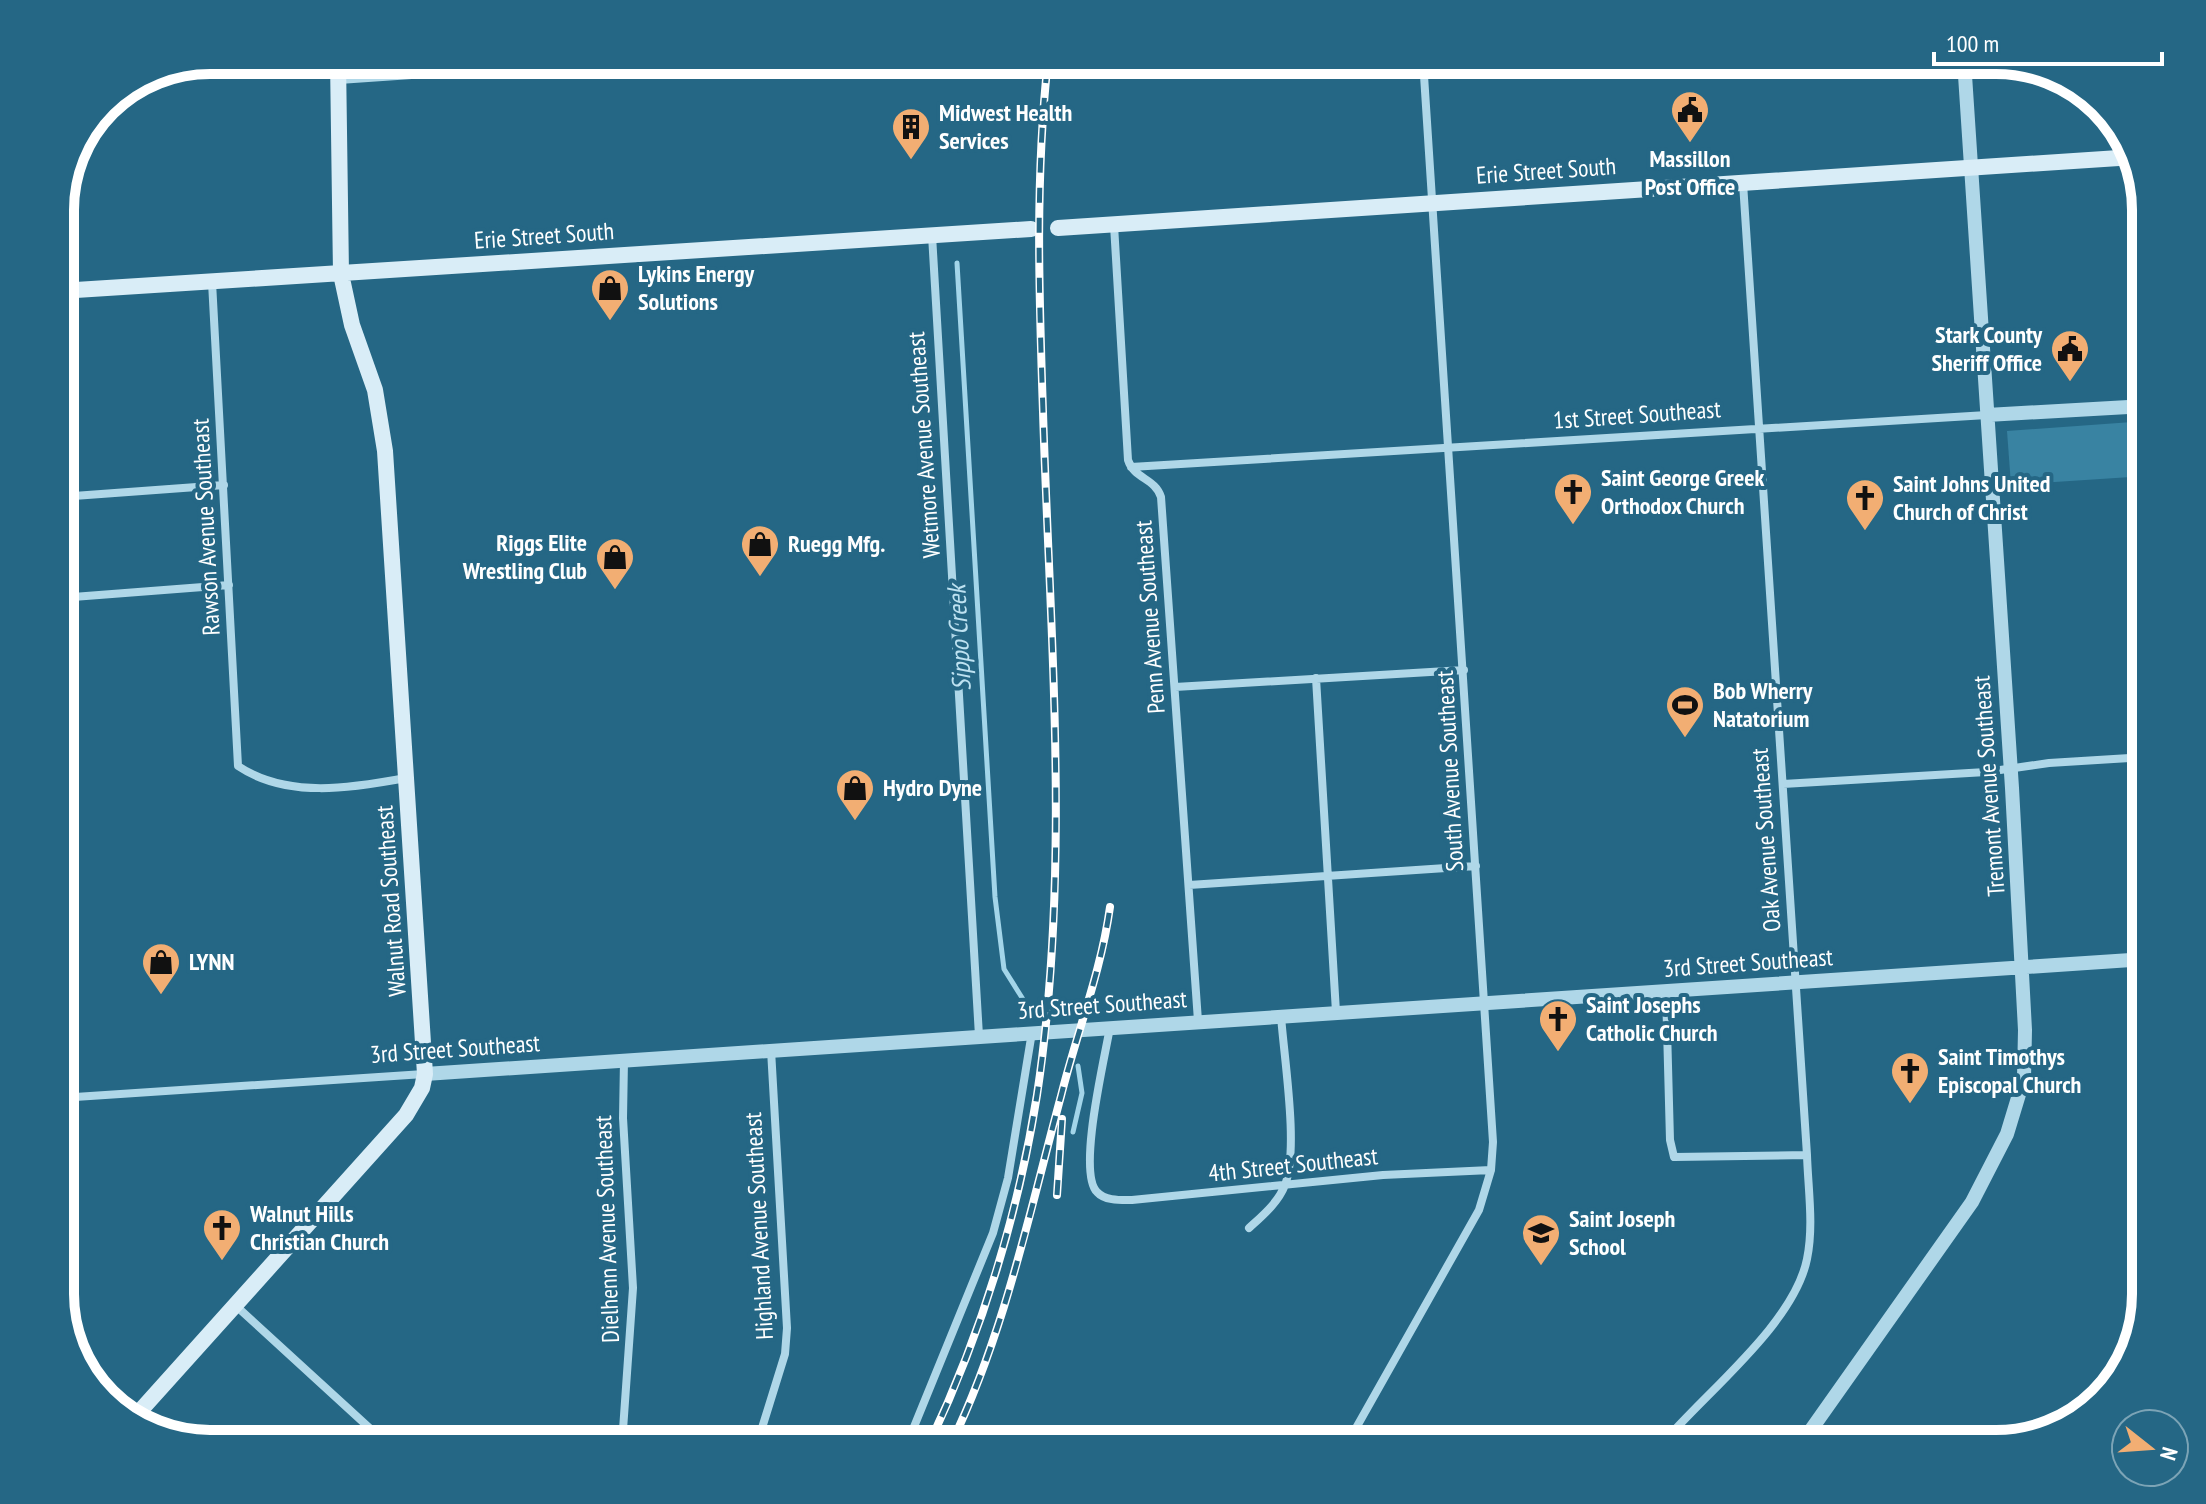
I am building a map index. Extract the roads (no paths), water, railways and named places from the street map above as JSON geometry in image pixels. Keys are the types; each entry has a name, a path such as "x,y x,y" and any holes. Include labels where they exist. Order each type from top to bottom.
{"main road":[{"name":"Walnut Road Southeast","path":"140,1410 406,1115 422,1088 425,1074 384,438 375,390 349,314 341,274 338,74"},
{"name":"Erie Street South","path":"1058,228 2121,158"},
{"name":"Erie Street South","path":"74,290 1031,229"}],"street":[{"path":"338,80 426,74"},
{"name":"South Avenue Southeast","path":"1355,1430 1479,1210 1491,1170 1491,1096 1424,74"},
{"name":"Tremont Avenue Southeast","path":"1811,1430 1972,1202 2007,1134 2025,1065 2011,768 1965,74"},
{"name":"Oak Avenue Southeast","path":"1675,1430 1779,1318 1792,1299 1808,1255 1807,1155 1743,182"},
{"path":"1114,224 1131,467"},
{"name":"Wetmore Avenue Southeast","path":"932,235 979,1036"},
{"name":"Rawson Avenue Southeast","path":"212,282 235,758 239,768 280,783 324,788 406,778"},
{"name":"1st Street Southeast","path":"1131,467 2132,407"},
{"name":"Penn Avenue Southeast","path":"1131,467 1152,482 1161,497 1198,1021"},
{"path":"74,496 224,485"},
{"path":"74,597 229,585"},
{"path":"1175,687 1464,670"},
{"path":"1316,678 1336,1012"},
{"path":"1783,784 2132,758"},
{"path":"1189,885 1476,866"},
{"name":"3rd Street Southeast","path":"74,1097 2132,960"},
{"path":"1666,991 1670,1140 1674,1157 1807,1155"},
{"path":"1249,1228 1276,1200 1285,1184 1291,1156 1281,1016"},
{"name":"4th Street Southeast","path":"1110,1027 1088,1161 1090,1181 1101,1195 1132,1200 1285,1184 1491,1170"},
{"path":"913,1430 993,1233 1008,1178 1032,1031"},
{"name":"Highland Avenue Southeast","path":"761,1430 785,1354 787,1328 771,1050"},
{"name":"Dielhenn Avenue Southeast","path":"623,1430 633,1288 623,1118 624,1060"},
{"path":"234,1305 372,1430"}],"waterway":[{"name":"Sippo Creek","path":"957,263 995,897 1004,969 1026,1004"},
{"name":"Sippo Creek","path":"1073,1132 1082,1093 1078,1066"}],"railway":[{"path":"935,1430 981,1317 1008,1229 1029,1140 1047,1010 1056,840 1039,236 1047,74"},
{"path":"957,1430 986,1359 1014,1272 1095,978 1110,907"},
{"path":"1057,1195 1062,1119"}],"place":[{"name":"Massillon Post Office","path":"1690,144"},
{"name":"Midwest Health Services","path":"911,161"},
{"name":"Lykins Energy Solutions","path":"610,322"},
{"name":"Stark County Sheriff Office","path":"2070,383"},
{"name":"Saint George Greek Orthodox Church","path":"1573,526"},
{"name":"Saint Johns United Church of Christ","path":"1865,532"},
{"name":"Ruegg Mfg.","path":"760,578"},
{"name":"Riggs Elite Wrestling Club","path":"615,591"},
{"name":"Bob Wherry Natatorium","path":"1685,739"},
{"name":"Hydro Dyne","path":"855,822"},
{"name":"LYNN","path":"161,996"},
{"name":"Saint Josephs Catholic Church","path":"1558,1053"},
{"name":"Saint Timothys Episcopal Church","path":"1910,1105"},
{"name":"Walnut Hills Christian Church","path":"222,1262"},
{"name":"Saint Joseph School","path":"1541,1267"}]}
